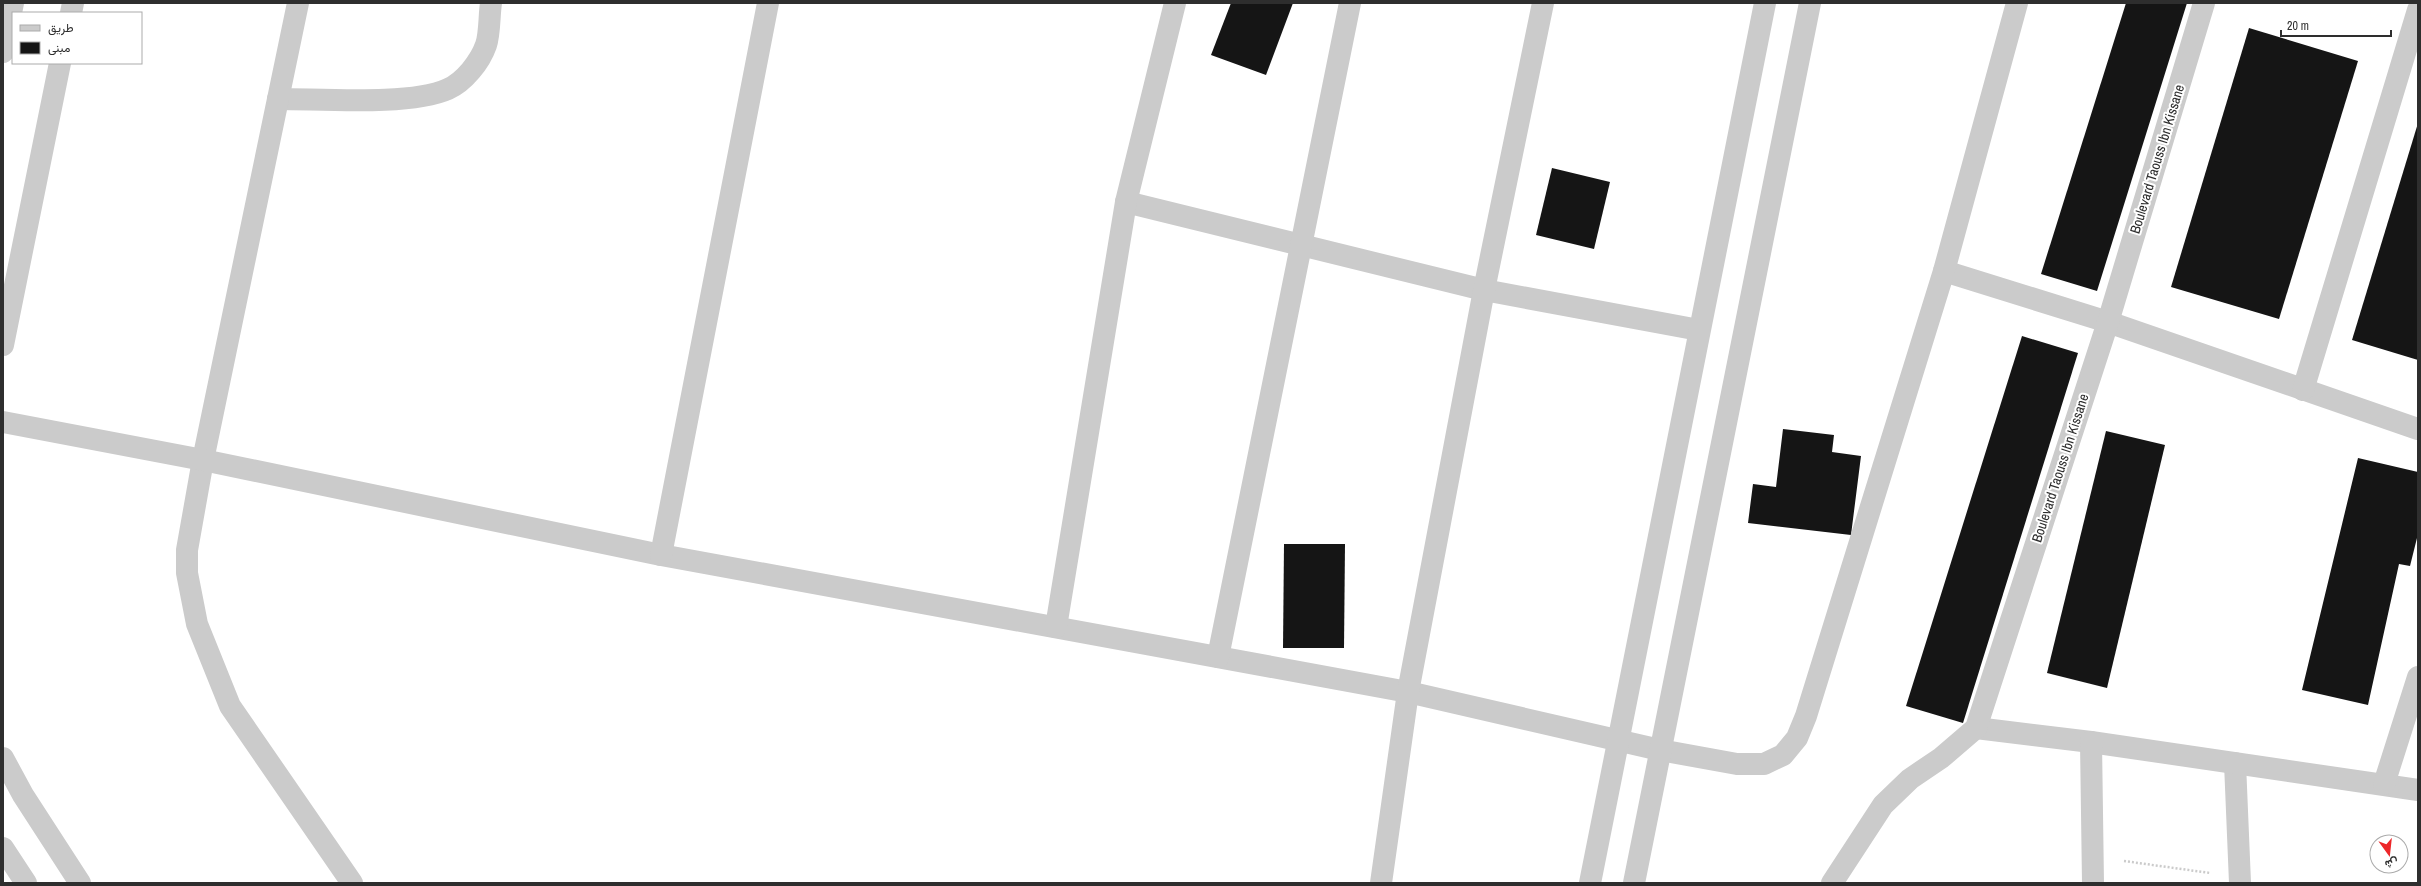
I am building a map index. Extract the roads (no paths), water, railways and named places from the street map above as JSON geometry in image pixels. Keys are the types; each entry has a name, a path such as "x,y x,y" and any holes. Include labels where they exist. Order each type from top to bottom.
{"street":[{"path":"3,52 13,3"},
{"path":"298,3 203,460 187,550 187,573 197,624 206,650 230,706 352,883"},
{"path":"278,99 386,99 425,95 449,88 466,76 478,60 486,45 491,3"},
{"path":"661,555 768,3"},
{"path":"1056,627 1126,202 1175,3"},
{"path":"1218,657 1350,3"},
{"path":"1381,883 1408,692 1484,290 1543,3"},
{"path":"1590,883 1620,741 1699,330 1765,3"},
{"path":"1634,883 1810,3"},
{"path":"3,422 203,460 661,555 1408,692 1660,750 1737,764 1755,765 1783,755 1797,738 1944,271 2017,3"},
{"name":"Boulevard Taouss Ibn Kissane","path":"1976,728 2108,322 2204,3"},
{"path":"2303,390 2418,10"},
{"path":"3,345 60,64"},
{"path":"1126,202 1302,244 1484,290 1699,330"},
{"path":"1944,271 2108,322 2418,429"},
{"path":"2384,784 2418,677"},
{"path":"1832,883 1883,805 1910,780 1941,758 1976,728 2091,742 2418,790"},
{"path":"2091,742 2093,883"},
{"path":"3,758 23,795 80,883"},
{"path":"2235,763 2240,880"},
{"path":"3,848 26,883"}]}
